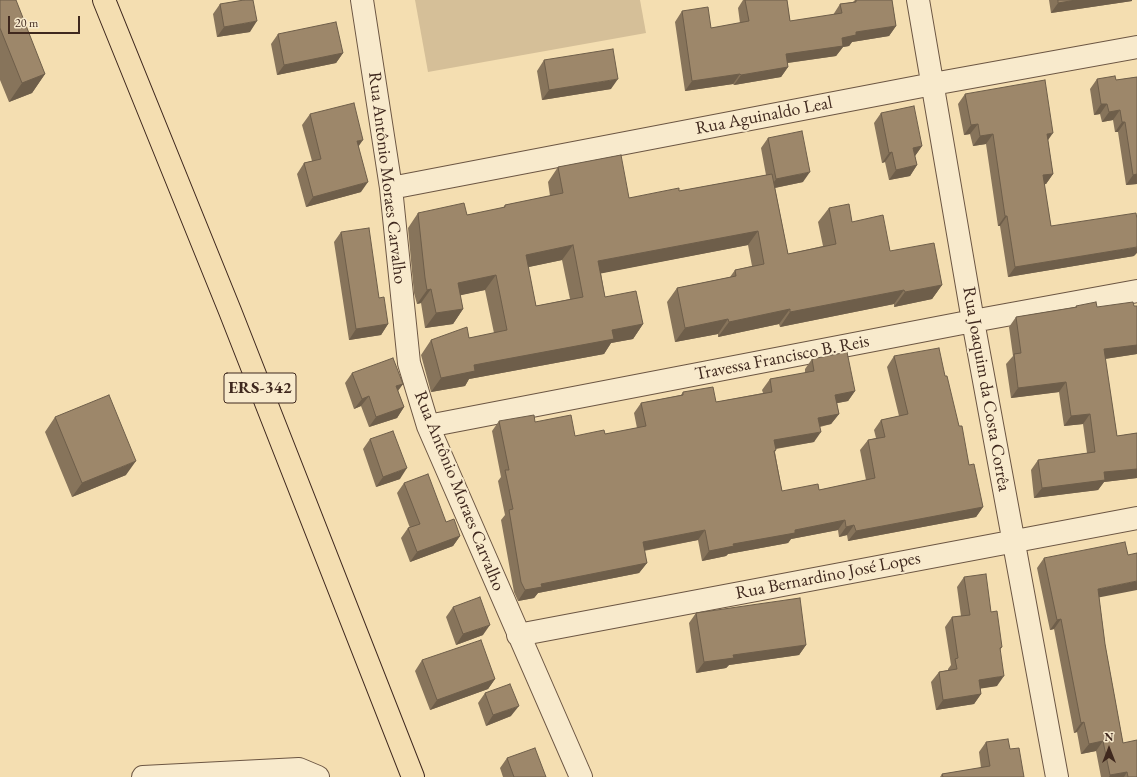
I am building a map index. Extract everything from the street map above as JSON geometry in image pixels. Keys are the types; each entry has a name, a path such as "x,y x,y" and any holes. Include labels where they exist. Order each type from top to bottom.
{"main road":[{"name":"ERS-342","path":"104,0 230,311 413,777"}],"street":[{"name":"Rua Antônio Moraes Carvalho","path":"362,0 391,188 408,363 428,426 581,777"},
{"name":"Rua Joaquim da Costa Corrêa","path":"918,0 973,321 1057,777"},
{"name":"Rua Aguinaldo Leal","path":"391,188 933,84 1137,47"},
{"name":"Travessa Francisco B. Reis","path":"428,426 973,321 1137,292"},
{"name":"Rua Bernardino José Lopes","path":"518,635 1137,518"},
{"path":"143,777 299,769 318,777"}],"shaded area":[{"path":"415,0 640,0 646,33 428,72"}],"building":[{"path":"0,0 16,0 45,74 22,83 0,28"},
{"path":"253,0 257,21 224,27 220,4"},
{"path":"745,0 787,0 790,21 842,13 840,4 856,2 856,0 892,0 896,26 856,32 856,35 842,38 843,46 786,54 788,67 692,81 682,11 708,7 711,28 749,21"},
{"path":"1058,0 1076,0 1058,3"},
{"path":"336,22 343,53 284,65 278,34"},
{"path":"613,49 618,79 549,90 544,60"},
{"path":"1115,76 1116,80 1137,77 1137,174 1133,175 1125,122 1122,122 1120,110 1109,112 1107,104 1101,104 1097,79"},
{"path":"1045,80 1053,133 1047,134 1053,174 1043,175 1051,226 1136,213 1137,247 1015,267 1007,216 1005,216 993,134 980,136 978,124 971,125 965,94"},
{"path":"354,103 363,140 357,141 368,182 313,197 304,163 321,159 310,114"},
{"path":"914,106 922,146 913,148 917,165 896,170 892,152 889,153 881,113"},
{"path":"802,131 810,172 776,179 768,138"},
{"path":"621,155 629,198 679,188 679,191 772,174 788,254 836,244 829,208 849,204 852,222 883,215 890,251 934,243 942,285 905,292 904,290 790,312 790,309 729,322 728,319 685,328 677,288 736,276 735,270 764,264 758,231 598,261 605,297 636,291 643,324 612,330 614,339 474,365 475,371 441,378 431,340 467,327 469,338 507,330 496,275 458,283 463,309 436,313 431,289 427,290 418,213 464,203 467,215 505,207 505,205 563,193 558,167","holes":["573,245 583,297 536,306 526,255"]},
{"path":"369,228 379,298 384,297 388,324 356,329 341,232"},
{"path":"1096,302 1097,307 1133,302 1134,306 1137,306 1137,345 1104,349 1117,436 1137,433 1137,469 1104,472 1105,480 1042,488 1038,460 1095,452 1090,414 1071,416 1066,382 1018,388 1014,354 1021,353 1016,317 1077,307 1076,306"},
{"path":"939,348 959,426 962,426 969,465 974,464 983,507 856,531 854,525 846,527 845,520 795,530 795,533 733,544 734,546 709,551 705,530 643,542 647,563 541,584 542,587 525,590 521,582 509,510 513,509 505,470 509,470 499,421 534,415 535,422 571,415 575,436 604,430 605,434 646,426 641,403 683,395 683,392 713,387 716,402 772,392 770,379 814,371 812,359 847,352 855,391 835,395 839,414 818,418 821,432 774,440 776,450 774,451 782,491 818,484 819,490 875,478 868,440 885,437 881,420 908,414 894,356"},
{"path":"393,358 403,384 396,386 404,407 376,417 369,396 362,399 352,373"},
{"path":"109,395 136,461 82,483 55,417"},
{"path":"393,431 407,468 383,477 370,439"},
{"path":"428,474 446,522 454,519 460,536 417,552 408,528 420,524 404,483"},
{"path":"1125,542 1128,555 1137,553 1137,581 1098,589 1105,644 1123,743 1137,740 1137,777 1128,777 1127,772 1110,775 1103,741 1089,744 1084,722 1081,723 1061,619 1057,620 1044,558"},
{"path":"986,574 991,612 997,611 1004,676 979,680 981,694 943,700 939,672 957,669 955,659 958,658 952,617 970,615 964,577"},
{"path":"480,597 490,625 463,634 453,607"},
{"path":"800,598 806,645 733,655 734,658 704,662 696,613"},
{"path":"481,640 495,679 437,700 422,660"},
{"path":"510,684 519,706 493,715 485,693"},
{"path":"1008,739 1010,749 1019,748 1024,777 943,777 942,774 990,766 986,742"},
{"path":"535,748 546,777 514,777 507,758"}]}
